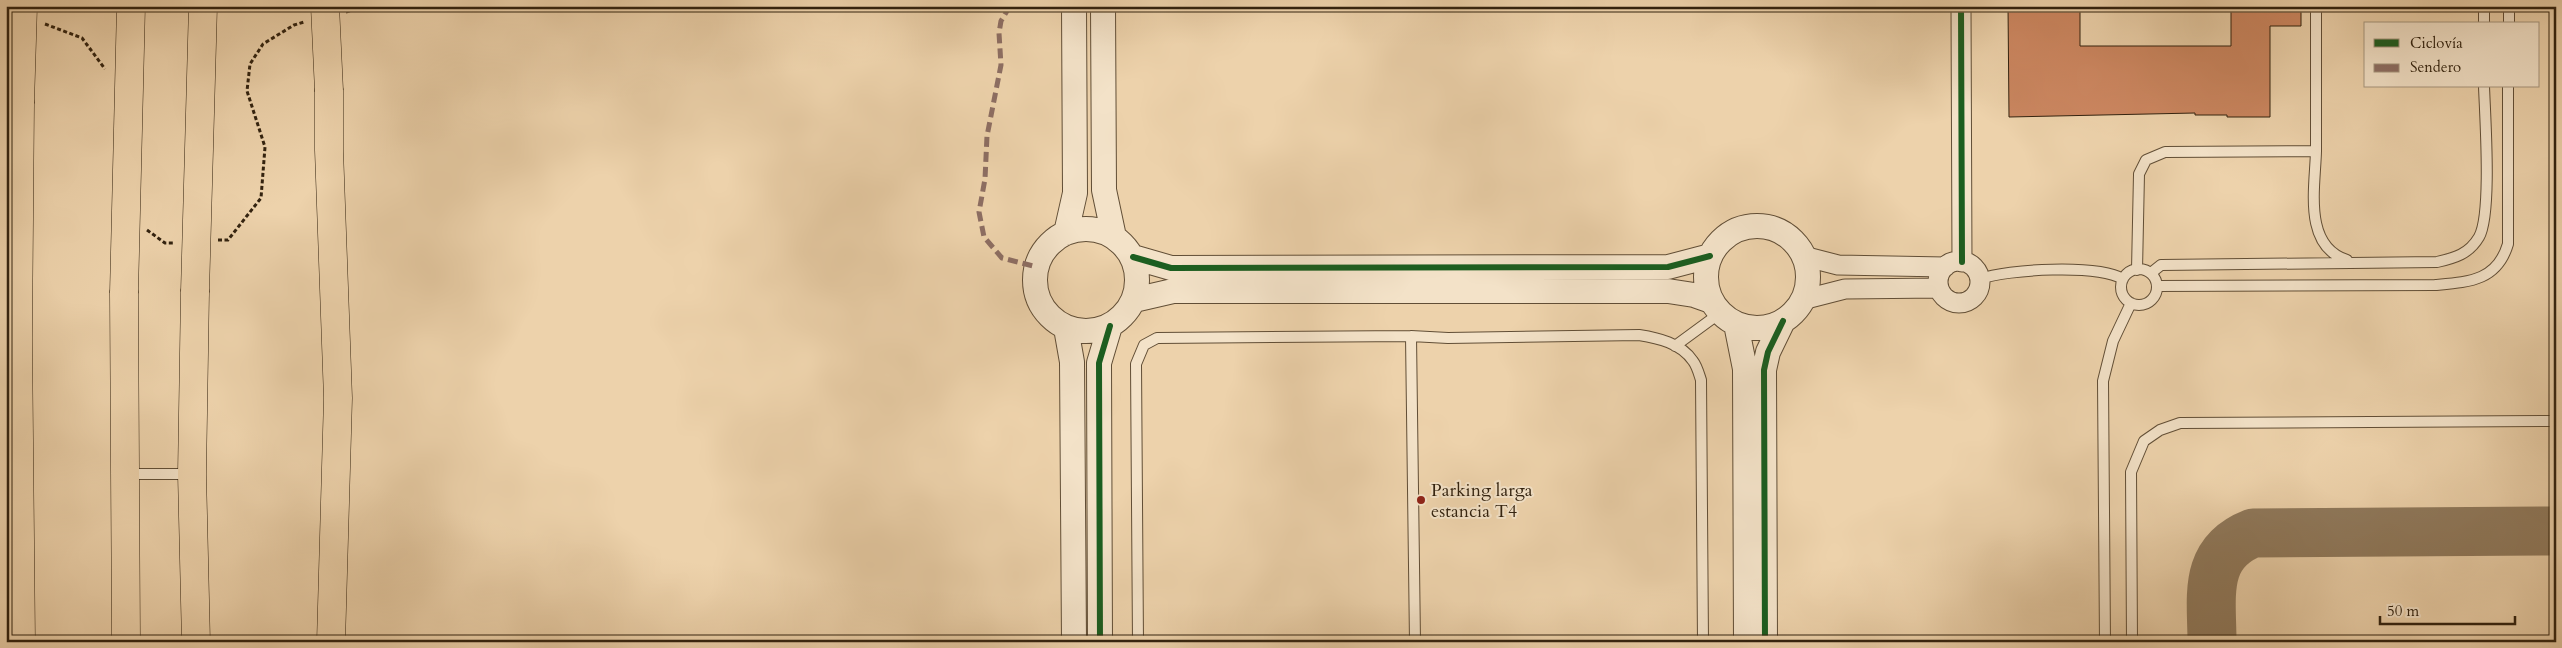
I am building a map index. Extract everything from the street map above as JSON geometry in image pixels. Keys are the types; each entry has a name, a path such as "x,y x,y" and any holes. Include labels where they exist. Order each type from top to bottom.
{"highway":[{"path":"21,642 18,338 20,103 23,6"},
{"path":"126,642 124,293 131,6"},
{"path":"196,642 192,474 203,6"},
{"path":"326,6 338,398 331,642"}],"street":[{"path":"1066,233 1075,193 1074,6"},
{"path":"1103,6 1104,190 1114,237"},
{"path":"1804,256 1838,265 1953,264 1974,267 1980,279 1978,293 1967,302 1953,302 1946,299 1939,288 1939,276 1953,264 1961,6"},
{"path":"1746,642 1745,369 1722,313 1705,279 1710,256 1720,242 1733,232 1749,227 1766,227 1781,232 1794,242 1804,256 1808,270 1808,286 1802,300 1783,321 1770,345 1764,370 1765,642"},
{"path":"1082,229 1098,230 1114,237 1132,257 1137,271 1138,286 1134,300 1120,320 1110,326 1096,331 1081,332 1066,328 1052,319 1041,306 1035,290 1035,272 1041,256 1052,242 1066,233 1082,229"},
{"path":"1132,257 1171,268 1668,267 1710,256"},
{"path":"1802,300 1826,292 1845,289 1939,288"},
{"path":"1134,300 1173,292 1668,291 1694,295 1722,313 1758,328 1783,321"},
{"path":"1100,642 1099,363 1110,326"},
{"path":"1066,328 1072,362 1074,642"}],"lane":[{"path":"2316,6 2315,224 2319,238 2326,248 2337,257 2355,263"},
{"path":"2484,6 2484,22"},
{"path":"2509,6 2509,22"},
{"path":"2151,274 2161,265 2437,262 2456,258 2467,251 2479,236 2486,212 2484,88"},
{"path":"2157,286 2435,285 2466,282 2482,277 2504,258 2508,244 2508,88"},
{"path":"2137,270 2138,174 2146,160 2165,152 2316,151"},
{"path":"1980,279 2000,272 2088,270 2114,274 2124,279"},
{"path":"2137,270 2151,274 2157,286 2151,300 2142,305 2131,303 2124,295 2124,279 2127,274 2137,270"},
{"path":"2105,642 2103,381 2113,341 2131,303"},
{"path":"1675,346 1722,313"},
{"path":"1138,642 1136,364 1144,345 1156,338 1411,336 1448,338 1639,335 1665,340 1675,346 1693,360 1701,380 1702,642"},
{"path":"1411,336 1416,642"},
{"path":"2132,642 2132,472 2144,441 2160,430 2180,423 2556,421"},
{"path":"124,474 192,474"}],"building":[{"path":"2008,6 2080,6 2080,46 2231,46 2231,6 2301,6 2301,26 2270,26 2270,117 2227,117 2227,115 2195,115 2195,113 2009,117"}],"waterway":[{"path":"156,6 196,8"},
{"path":"210,7 246,6"}],"taxiway":[{"path":"2212,642 2211,609 2213,578 2218,564 2225,552 2237,542 2253,533 2556,531"}],"marked path":[{"path":"1010,6 1001,21 999,33 1001,65 987,136 985,179 979,212 984,237 1002,258 1037,267"}],"cycle path":[{"path":"1961,6 1962,262"},
{"path":"1133,257 1171,268 1668,267 1710,256"},
{"path":"1765,642 1764,370 1768,352 1783,321"},
{"path":"1100,642 1099,363 1110,326"}],"place":[{"name":"Parking larga estancia T4","path":"1421,500"}]}
